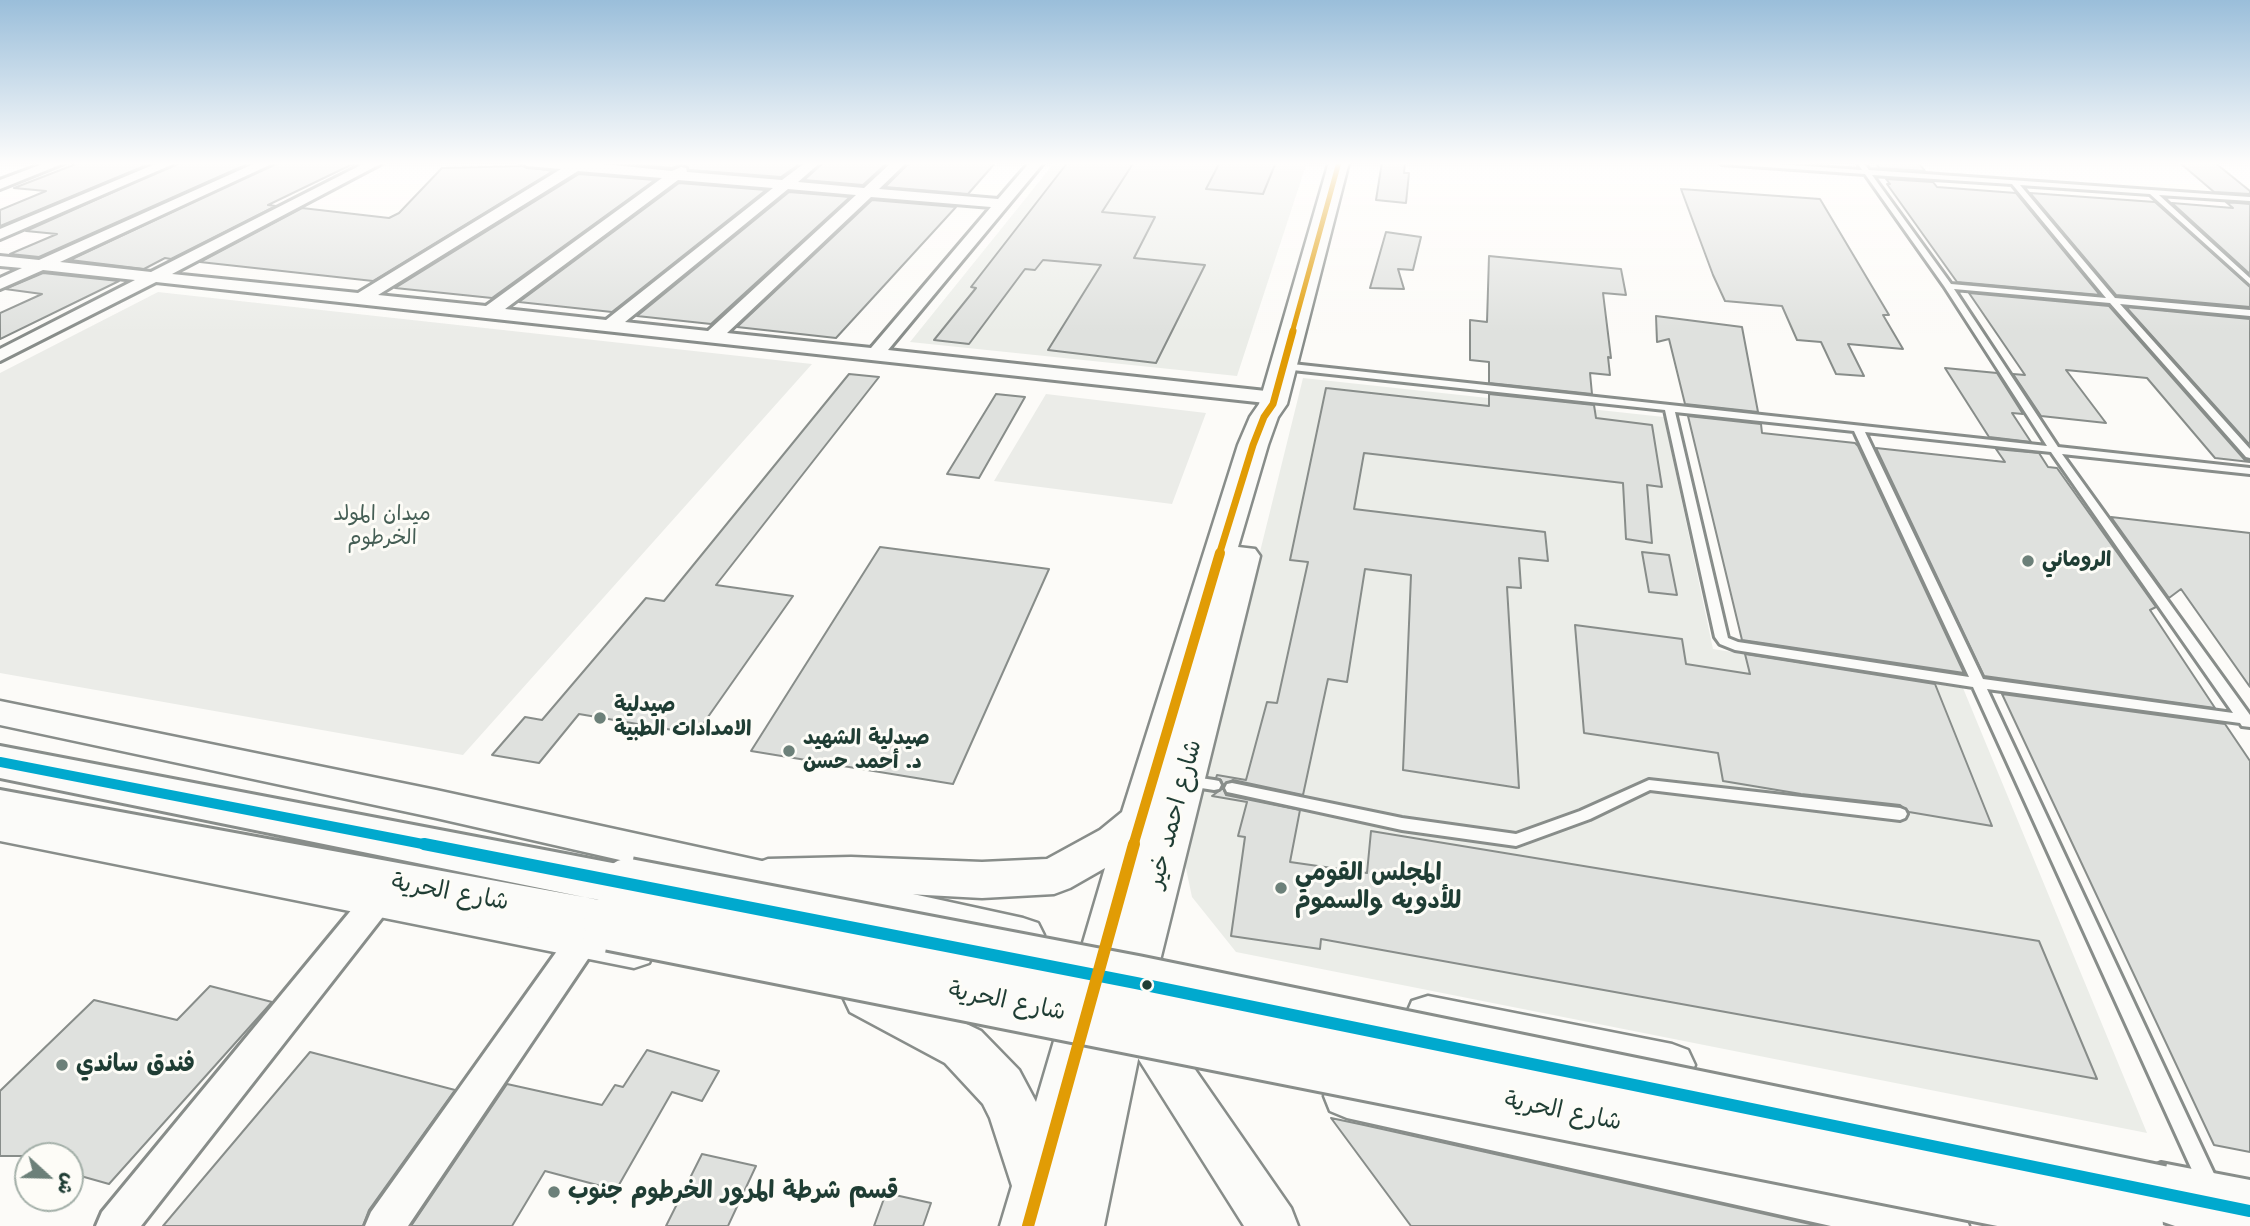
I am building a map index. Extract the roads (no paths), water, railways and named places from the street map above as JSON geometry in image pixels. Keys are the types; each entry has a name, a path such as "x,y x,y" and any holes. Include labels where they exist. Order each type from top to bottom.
{"main road":[{"name":"شارع احمد خير","path":"1076,1226 1118,1047 1109,957 1140,821 1253,445 1264,417 1274,401 1323,219"},
{"name":"شارع احمد خير","path":"1109,957 1199,783 1278,419 1274,401"},
{"name":"شارع الحرية","path":"0,762 607,916"},
{"name":"شارع الحرية","path":"0,807 2203,1201"},
{"path":"768,877 851,874 982,880 1054,876 1115,842 1140,821"},
{"path":"867,997 963,1047 1001,1087 1014,1111 1034,1205"},
{"name":"شارع احمد خير","path":"1034,1205 1118,1047"}],"street":[{"path":"0,234 35,219"},
{"path":"0,284 143,219"},
{"path":"0,356 266,219"},
{"path":"361,299 490,219"},
{"path":"489,312 616,219"},
{"path":"610,325 743,219"},
{"path":"712,337 839,219"},
{"path":"874,356 988,219"},
{"path":"0,261 610,325 1274,401"},
{"path":"0,712 449,806 1109,957 1527,1035 2203,1201"},
{"path":"0,826 379,900 607,916 867,997 1118,1047 1848,1216 1944,1226"},
{"path":"116,1226 379,900"},
{"path":"385,1226 607,916"},
{"path":"1118,1047 1273,1226"}],"lane":[{"path":"1901,219 1948,286 2055,451 2248,722"},
{"path":"2045,219 2250,455"},
{"path":"2182,219 2250,282"},
{"path":"1948,286 2250,313"},
{"path":"1283,366 2250,471"},
{"path":"1670,410 1721,637 1735,646 2248,722"},
{"path":"1859,430 1978,683 2203,1201"},
{"path":"1232,788 1402,824 1516,840 1585,815 1649,785 1900,814"}],"place":[{"name":"الروماني","path":"2028,561"},
{"name":"صيدلية الامدادات الطبية","path":"600,718"},
{"name":"صيدلية الشهيد د. أحمد حسن","path":"789,751"},
{"name":"المجلس القومي للأدويه والسموم","path":"1281,888"},
{"name":"فندق ساندي","path":"62,1065"},
{"name":"قسم شرطة المرور الخرطوم جنوب","path":"554,1192"}],"park label":[{"name":"ميدان المولد الخرطوم","path":"382,527"}]}
